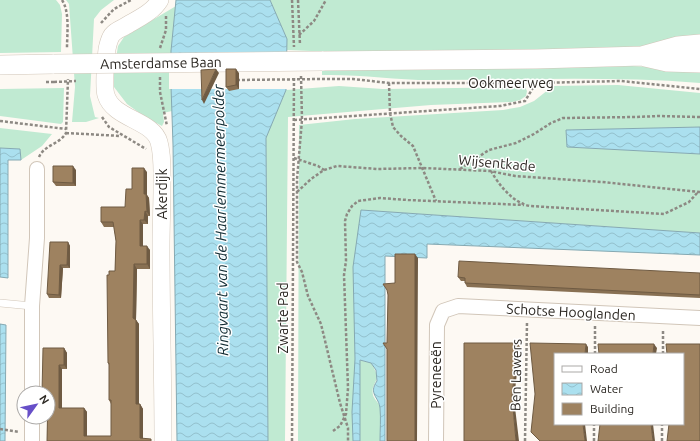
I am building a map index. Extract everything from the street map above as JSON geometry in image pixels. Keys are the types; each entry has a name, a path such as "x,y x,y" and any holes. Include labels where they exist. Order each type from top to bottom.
{"main road":[{"name":"Ookmeerweg","path":"322,70 642,56 678,46 700,44"},
{"name":"Ookmeerweg","path":"642,56 666,62 700,63"},
{"name":"Amsterdamse Baan","path":"0,65 54,64 322,70"}],"street":[{"name":"Akerdijk","path":"160,0 149,12 115,32 109,39 105,88 109,102 114,107 122,114 149,129 159,140 162,159 161,248 163,441"},
{"path":"32,385 32,306 37,238 37,169"},
{"name":"Schotse Hooglanden","path":"443,311 458,306 700,318"},
{"name":"Pyreneeën","path":"436,441 437,325 443,311"},
{"path":"26,437 30,425"}],"lane":[{"path":"0,303 32,306"}],"path":[{"path":"292,0 294,49"},
{"path":"298,0 301,50"},
{"path":"299,35 314,22 326,0"},
{"name":"Ookmeerweg","path":"322,70 353,79 389,83 536,83 621,81 700,89"},
{"path":"389,83 390,113 393,128 413,146 436,201"},
{"path":"294,120 500,106 525,101 536,83"},
{"name":"Zwarte Pad","path":"292,441 294,88"},
{"path":"302,88 302,120 298,160 297,192 297,262 302,272 308,296 321,324 337,392 348,428 348,441"},
{"path":"459,169 489,150 516,143 551,123 563,118 659,116 700,117"},
{"path":"0,121 66,129 66,133"},
{"path":"66,133 121,136"},
{"path":"37,169 39,156 42,152 60,140 66,133"},
{"path":"294,158 318,166 324,170 311,179 294,195"},
{"name":"Wijsentkade","path":"324,170 337,166 377,169 459,169 490,171 515,176 602,182 699,192"},
{"path":"490,171 504,189 524,205"},
{"path":"333,431 340,426 346,414 348,388 344,275 346,261 345,221 352,206 358,201 371,198 524,205 664,214 689,202 699,192"},
{"name":"Ben Lawers","path":"525,441 528,310"},
{"path":"595,313 595,353"},
{"path":"663,317 663,353"},
{"path":"594,425 594,441"},
{"path":"662,425 662,441"},
{"path":"0,429 26,437"}],"green space":[{"path":"0,0 56,0 60,5 62,14 61,52 0,53"},
{"path":"66,0 114,0 101,10 94,19 90,96 95,117 99,118 86,122 72,122 75,87 69,4"},
{"path":"270,0 700,0 700,40 564,54 360,53 287,50 287,39"},
{"path":"176,6 171,51 172,111 163,113 164,122 162,126 145,117 127,104 114,87 114,71 118,46 124,37"},
{"path":"632,66 700,70 700,83 599,79 417,80 349,75 322,75 322,69"},
{"path":"618,85 700,93 700,127 566,130 568,147 700,154 700,233 361,210 359,360 371,363 375,370 377,378 373,390 374,396 381,409 380,441 298,441 299,125 355,119 503,110 520,107 534,101 553,86"},
{"path":"339,86 383,89 525,87 527,91 526,96 520,100 512,102 431,105 288,117 285,441 268,441 266,137 286,90"},
{"path":"64,88 63,122 61,124 0,116 0,89"},
{"path":"0,128 52,134 42,146 21,160 20,149 0,148"}],"water":[{"name":"Ringvaart van de Haarlemmermeerpolder","path":"176,0 270,0 287,39 286,90 266,138 268,441 177,441 171,86 171,51"},
{"path":"700,127 700,154 567,147 566,130"},
{"path":"0,148 20,149 21,160 8,160 8,278 0,277"},
{"path":"361,210 700,233 700,255 427,244 427,258 385,256 385,441 380,441 380,408 374,392 377,381 376,370 371,363 360,360 360,441 353,441 352,412 355,359 353,267"},
{"path":"0,324 6,325 5,441 0,441"}],"pier":[{"path":"169,53 289,53 289,89 169,89"}],"building":[{"path":"216,69 202,100 201,70"},
{"path":"226,69 236,69 236,85 226,87"},
{"path":"53,166 73,166 73,183 53,182"},
{"path":"132,168 144,168 144,194 146,194 147,212 145,211 144,220 140,220 140,246 147,246 147,264 134,264 133,318 136,320 136,404 140,404 140,438 151,439 151,441 47,441 47,425 56,425 56,385 42,385 43,348 64,348 64,365 59,365 59,408 84,408 84,436 111,436 107,275 109,275 109,271 115,271 116,241 113,222 101,222 101,207 125,207 126,189 132,189"},
{"path":"50,242 68,242 67,265 60,265 59,295 47,294"},
{"path":"395,254 415,254 415,441 387,441 387,349 383,343 387,343 388,295 383,284 395,283"},
{"path":"459,261 700,273 700,295 465,283 465,278 458,277"},
{"path":"464,343 518,343 512,396 516,441 464,441"},
{"path":"530,343 586,344 585,353 554,353 554,425 583,425 585,441 540,441 531,432 535,394"},
{"path":"598,344 654,344 653,353 599,353"},
{"path":"666,344 700,344 700,441 667,441 669,425 684,425 684,353 667,353"},
{"path":"600,425 651,425 653,441 598,441"}]}
